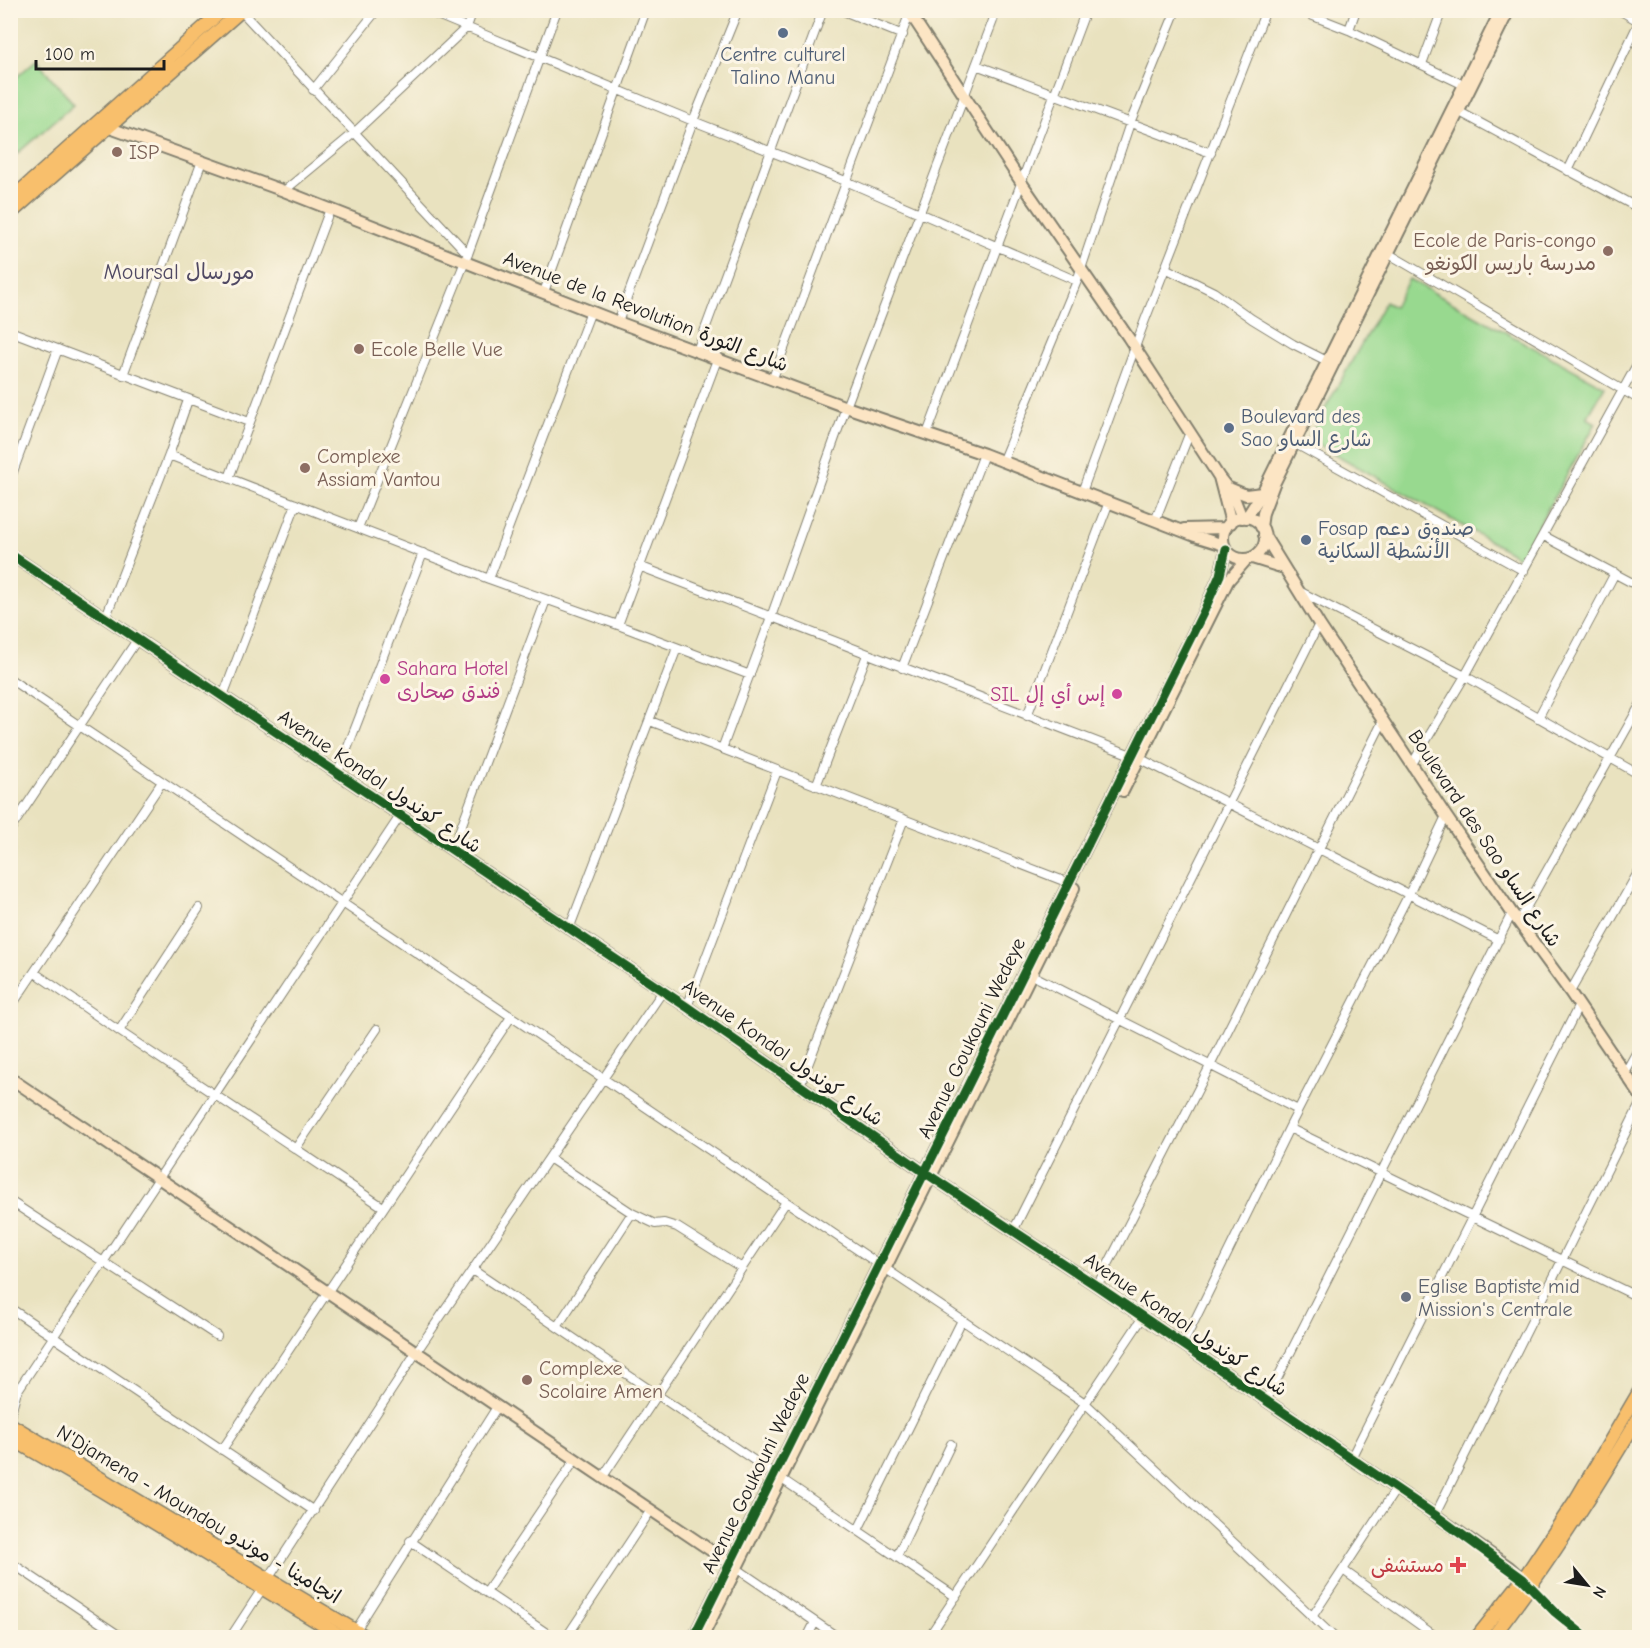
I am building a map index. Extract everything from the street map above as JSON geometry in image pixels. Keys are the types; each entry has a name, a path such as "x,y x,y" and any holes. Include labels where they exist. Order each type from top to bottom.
{"main road":[{"path":"10,214 223,10"},
{"path":"10,200 242,11"},
{"path":"1492,1638 1527,1583 1640,1390"},
{"path":"1476,1638 1527,1583 1583,1507 1640,1415"},
{"name":"N'Djamena - Moundou انجامينا - موندو","path":"10,1424 265,1584 345,1638"},
{"name":"N'Djamena - Moundou انجامينا - موندو","path":"10,1438 265,1584 368,1638"}],"street":[{"path":"313,90 377,10"},
{"path":"425,10 693,121 848,182 1077,281"},
{"path":"284,191 354,133 467,27 473,10"},
{"path":"358,528 466,257 557,10"},
{"path":"544,292 646,10"},
{"path":"618,322 693,121 738,10"},
{"path":"697,351 823,10"},
{"path":"841,10 903,35"},
{"path":"722,749 846,407 997,10"},
{"path":"927,434 1086,10"},
{"path":"1002,462 1077,281 1130,123 1176,10"},
{"path":"1082,492 1165,268 1266,10"},
{"path":"1298,10 1349,30 1467,87"},
{"path":"1349,30 1356,10"},
{"path":"1422,64 1443,10"},
{"path":"1467,87 1501,10"},
{"path":"1249,558 1262,549 1268,499 1327,361 1455,110 1509,10"},
{"path":"1568,171 1639,21 1619,10"},
{"path":"242,11 466,257"},
{"path":"773,378 903,35 910,11"},
{"path":"910,11 1021,182 1082,268 1219,477 1229,488 1244,518 1255,521 1263,531"},
{"path":"976,64 1211,153"},
{"path":"1455,110 1640,209"},
{"path":"1228,525 1244,518 1262,493 1291,442 1389,254 1455,110"},
{"name":"Avenue de la Revolution شارع الثورة","path":"106,124 330,209 466,257 618,322 718,357 846,407 984,454 1225,547"},
{"path":"123,375 202,161"},
{"path":"229,478 330,209"},
{"path":"1389,254 1640,400"},
{"path":"1165,268 1214,292 1262,326 1327,361"},
{"path":"489,579 591,311"},
{"path":"10,331 249,422"},
{"path":"10,480 58,349"},
{"path":"618,625 718,357"},
{"path":"1412,764 1544,536 1640,359"},
{"path":"105,619 189,400"},
{"path":"1155,521 1190,432"},
{"path":"1291,442 1524,571"},
{"path":"170,454 489,579 750,675"},
{"path":"902,668 984,454"},
{"path":"1219,477 1228,525 1224,534 1225,547 1233,556 1284,568"},
{"path":"1229,488 1246,495 1262,493"},
{"path":"1027,716 1109,502"},
{"path":"223,696 296,504"},
{"name":"Avenue de la Revolution شارع الثورة","path":"1180,530 1228,525"},
{"name":"Boulevard des Sao شارع الساو","path":"1263,531 1297,590 1446,816 1640,1095"},
{"path":"1544,536 1640,587"},
{"name":"Avenue Goukouni Wedeye","path":"702,1638 733,1566 777,1476 1136,757 1216,584 1224,564 1225,547"},
{"path":"337,775 423,553"},
{"name":"Avenue Kondol شارع كوندول","path":"10,554 337,775 687,1007 928,1174 1435,1515 1527,1583"},
{"name":"Avenue Goukouni Wedeye","path":"1028,973 1069,883 1228,581 1249,558"},
{"path":"639,566 1136,757 1499,940"},
{"path":"1538,718 1615,573"},
{"path":"1297,590 1465,676 1640,775"},
{"path":"452,851 546,600"},
{"path":"1013,1230 1319,624"},
{"path":"10,830 137,640"},
{"path":"569,929 677,648"},
{"path":"816,786 867,655"},
{"path":"10,679 1085,1403 1335,1638"},
{"path":"1266,1401 1379,1173 1499,940 1515,917 1640,705"},
{"path":"650,721 1069,883"},
{"path":"1097,1286 1383,721"},
{"path":"687,1007 777,771"},
{"path":"10,1008 162,782"},
{"path":"10,1417 13,1395 341,901 400,816"},
{"path":"1183,1344 1446,816"},
{"path":"800,1085 904,819"},
{"path":"1570,992 1640,869"},
{"path":"119,1031 199,908"},
{"path":"35,973 383,1207"},
{"path":"1028,973 1298,1110"},
{"path":"230,1638 417,1352 663,991"},
{"path":"1351,1458 1579,1005"},
{"path":"222,1450 512,1017"},
{"path":"296,1148 377,1029"},
{"path":"1625,1073 1640,1046"},
{"path":"10,1078 839,1638"},
{"path":"1435,1515 1640,1104"},
{"path":"1289,1128 1640,1298"},
{"path":"549,1158 632,1213 655,1224 670,1224 677,1227 742,1268"},
{"path":"10,1201 218,1336"},
{"path":"602,1478 786,1202"},
{"path":"557,1327 632,1213"},
{"path":"473,1270 956,1597"},
{"path":"10,1308 314,1511"},
{"path":"928,1638 1143,1317"},
{"path":"858,1530 962,1320"},
{"path":"356,1630 410,1541 497,1407"},
{"path":"897,1556 951,1444"},
{"path":"486,1592 575,1460"},
{"path":"1312,1617 1396,1489"},
{"path":"566,1638 651,1510"},
{"path":"410,1541 554,1638"},
{"path":"10,1562 123,1638"},
{"name":"Avenue Goukouni Wedeye","path":"693,1638 733,1566"},
{"path":"1343,1570 1438,1638"},
{"path":"1527,1583 1555,1612 1587,1638"},
{"path":"807,1638 815,1622"}],"green space":[{"path":"36,60 74,104 11,159 11,82"},
{"path":"1409,279 1605,387 1587,418 1596,423 1520,558 1308,439 1385,302 1394,307"}],"cycle path":[{"path":"693,1638 1204,611 1220,575 1226,549"},
{"path":"10,554 687,1007 924,1172 1435,1515 1523,1579 1555,1612 1587,1638"}],"place":[{"name":"Centre culturel Talino Manu","path":"783,33"},
{"name":"ISP","path":"117,152"},
{"name":"Ecole de Paris-congo مدرسة باريس الكونغو","path":"1608,251"},
{"name":"Ecole Belle Vue","path":"359,349"},
{"name":"Boulevard des Sao شارع الساو","path":"1229,428"},
{"name":"Complexe Assiam Vantou","path":"305,468"},
{"name":"Fosap صندوق دعم الأنشطة السكانية","path":"1306,540"},
{"name":"Sahara Hotel فندق صحارى","path":"385,679"},
{"name":"SIL إس أي إل","path":"1117,694"},
{"name":"Eglise Baptiste mid Mission's Centrale","path":"1406,1297"},
{"name":"Complexe Scolaire Amen","path":"527,1380"},
{"name":"مستشفى","path":"1458,1565"}],"district":[{"name":"Moursal مورسال","path":"179,271"}]}
